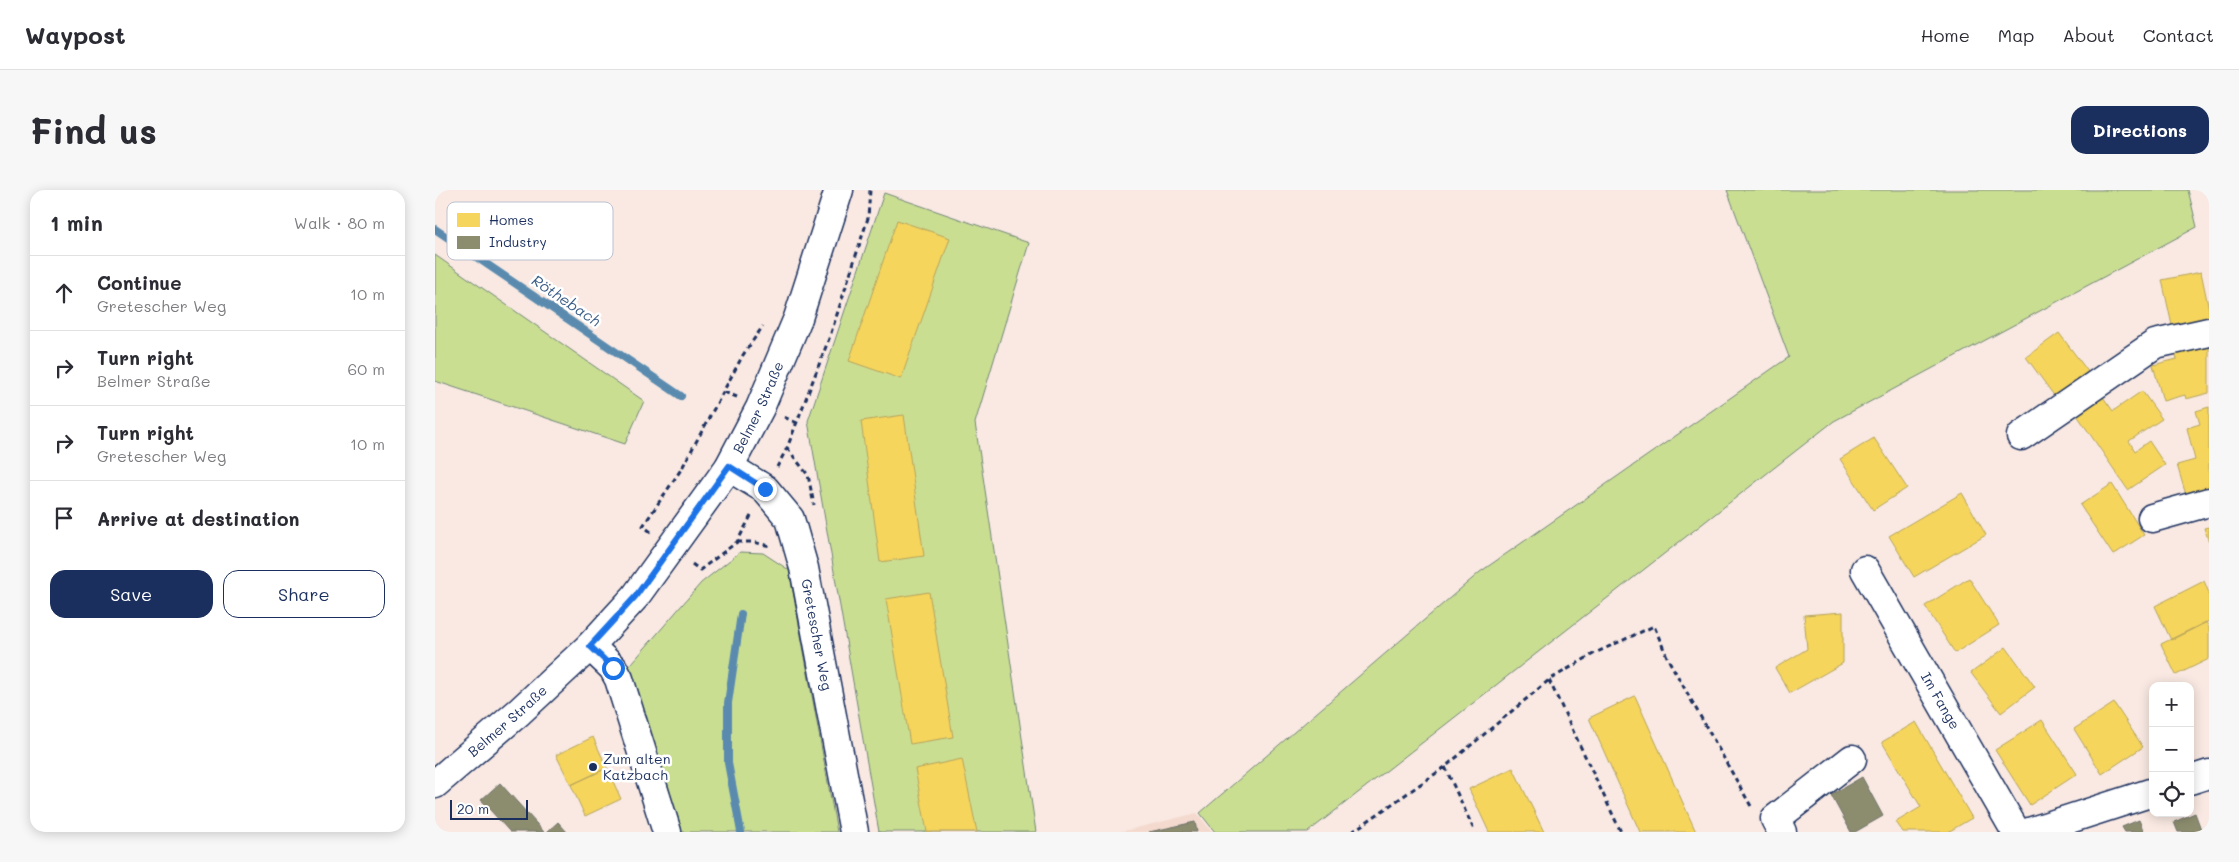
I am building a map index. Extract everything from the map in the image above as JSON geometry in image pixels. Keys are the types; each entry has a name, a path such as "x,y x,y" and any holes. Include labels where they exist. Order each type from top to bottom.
{"street":[{"name":"Belmer Straße","path":"435,784 519,712 590,646 635,597 729,466 760,408 798,318 839,190"},
{"path":"2021,436 2155,344 2209,332"},
{"name":"Gretescher Weg","path":"729,466 765,489 790,519 804,568 854,832"},
{"path":"2152,518 2209,502"},
{"name":"Im Fange","path":"1865,570 2017,832"},
{"path":"590,646 613,668 619,679 667,832"},
{"path":"1782,832 1775,819 1852,759"},
{"path":"2194,779 2209,774"},
{"path":"2029,832 2149,793"}],"path":[{"path":"814,504 808,475 787,448 831,336 869,218 870,190"},
{"path":"643,526 682,468 743,355 768,320"},
{"path":"700,570 737,542 753,542 770,546"},
{"path":"1352,832 1445,767 1549,680 1595,653 1654,626 1668,659 1753,810"},
{"path":"1549,680 1621,832"},
{"path":"1445,767 1475,832"}],"shaded area":[{"path":"1197,813 1212,832 1120,832"}],"green space":[{"path":"1727,190 2188,190 2197,227 1834,421 1308,832 1215,832 1200,813 1480,572 1789,357"},
{"path":"884,193 1029,243 975,423 1036,832 879,832 808,421"},
{"path":"435,255 644,401 625,444 435,381"},
{"path":"740,552 763,553 789,570 837,832 679,832 626,670 701,583"}],"building: Homes":[{"path":"897,220 950,238 901,379 849,361"},
{"path":"2201,272 2209,310 2209,323 2173,330 2162,280"},
{"path":"2059,333 2092,377 2058,401 2026,357"},
{"path":"2209,343 2209,393 2186,399 2185,395 2163,401 2153,365 2177,359 2175,352"},
{"path":"2142,391 2162,419 2129,441 2135,451 2149,441 2165,465 2128,490 2077,415 2103,397 2113,411"},
{"path":"2209,407 2209,492 2186,495 2177,465 2195,460 2187,428 2200,424 2196,411"},
{"path":"904,415 924,556 880,562 861,421"},
{"path":"1874,438 1907,488 1873,510 1840,459"},
{"path":"2112,484 2144,535 2113,555 2080,505"},
{"path":"1962,493 1986,535 1914,577 1889,536"},
{"path":"2209,527 2209,542 2204,528"},
{"path":"1969,578 1999,625 1955,653 1925,606"},
{"path":"2204,581 2209,593 2209,621 2171,640 2155,606"},
{"path":"929,592 953,737 910,744 886,599"},
{"path":"1843,612 1843,663 1790,693 1775,668 1807,649 1804,615"},
{"path":"2206,622 2209,628 2209,659 2176,675 2161,644"},
{"path":"2006,647 2035,687 2001,713 1971,673"},
{"path":"1635,696 1696,832 1640,832 1589,718"},
{"path":"2114,703 2143,747 2102,774 2074,729"},
{"path":"2042,720 2077,774 2030,805 1995,750"},
{"path":"1916,722 1972,818 1948,832 1903,832 1896,822 1921,807 1882,742"},
{"path":"593,737 607,768 571,785 556,755"},
{"path":"962,759 977,832 927,832 915,769"},
{"path":"607,768 621,799 585,816 571,785"},
{"path":"1513,768 1544,832 1489,832 1469,789"}],"building: Industry":[{"path":"1862,777 1883,816 1855,832 1851,832 1831,795"},
{"path":"500,783 544,832 510,832 481,800"},
{"path":"2194,813 2202,832 2178,832 2174,822 2186,817 2194,817"},
{"path":"2139,820 2144,832 2125,832 2122,827"},
{"path":"558,822 567,832 547,832"},
{"path":"1195,822 1197,832 1149,832"}],"waterway":[{"name":"Röthebach","path":"435,229 447,237"},
{"name":"Röthebach","path":"481,260 681,396"},
{"path":"741,614 728,703 728,763 741,832"}],"place":[{"name":"Zum alten Katzbach","path":"593,767"}],"route":[{"path":"613,668 590,646 635,597 729,466 765,489"}]}
